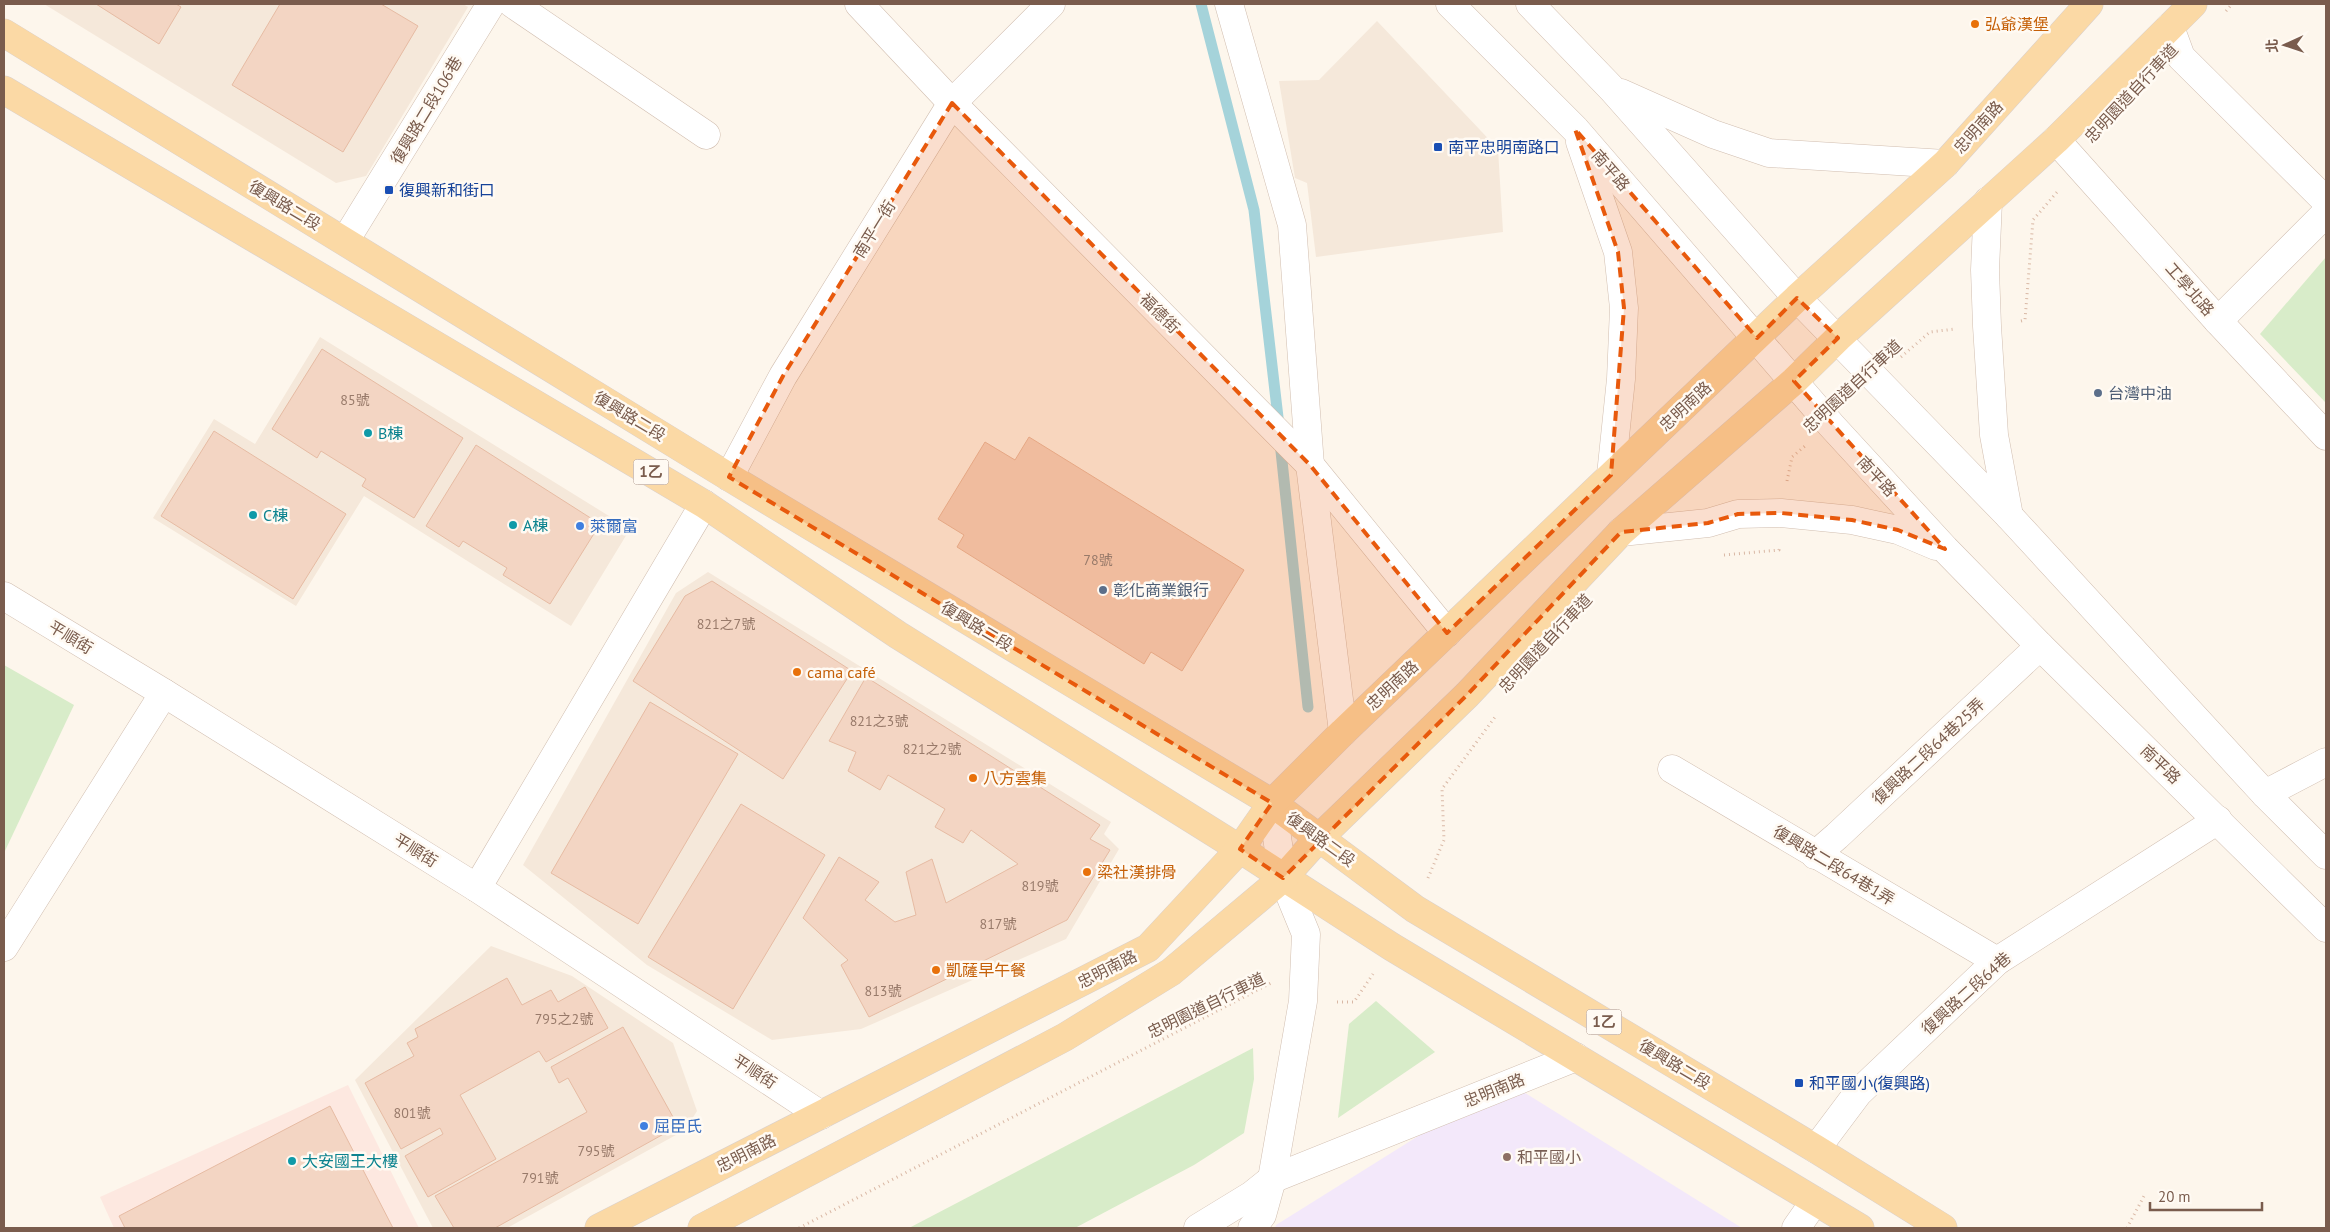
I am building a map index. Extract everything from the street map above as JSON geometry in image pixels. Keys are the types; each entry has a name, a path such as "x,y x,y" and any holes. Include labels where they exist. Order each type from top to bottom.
{"main road":[{"name":"忠明南路","path":"599,1228 1148,948 1240,849 1272,803 1343,732 1797,298 1946,164 2089,4"},
{"name":"忠明南路","path":"702,1228 1065,1037 1171,972 1283,878 1319,838 1467,695 1621,532 1794,382 1838,338 2056,140 2193,4"},
{"name":"復興路二段","path":"4,33 729,477 1272,803 1415,909 1816,1148 1943,1228"},
{"name":"1乙","path":"4,90 704,504 898,635 1240,849 1392,947 1860,1228"}],"street":[{"name":"復興路二段106巷","path":"345,241 490,4"},
{"path":"513,4 706,135"},
{"name":"福德街","path":"859,4 952,103 1310,465 1447,633"},
{"name":"南平一街","path":"729,477 783,376 952,103 1051,4"},
{"path":"1229,4 1292,225 1310,465 1343,732"},
{"name":"南平路","path":"1450,4 1575,129 1831,425 1944,549 2326,928"},
{"path":"1530,4 1612,90 1797,298 1877,378 2009,516 2265,794 2326,855"},
{"path":"2170,27 2181,57 2326,201"},
{"path":"1612,90 1713,134 1769,152 1946,164"},
{"path":"1575,129 1618,252 1624,308 1621,378 1611,475"},
{"name":"工學北路","path":"2056,140 2081,165 2218,320 2326,436"},
{"path":"1988,201 1985,270 1994,435 2009,516"},
{"path":"2218,320 2326,213"},
{"path":"477,888 704,504"},
{"path":"1621,532 1708,523 1738,514 1781,513 1852,520 1898,530 1944,549"},
{"name":"平順街","path":"4,596 164,693 477,888 821,1115"},
{"name":"復興路二段64巷25弄","path":"1815,854 1837,836 2040,646"},
{"path":"4,947 164,693"},
{"path":"2265,794 2326,762"},
{"name":"復興路二段64巷1弄","path":"1672,768 1996,961"},
{"path":"1252,1228 1262,1215 1272,1179 1303,1001 1306,934 1283,878 1272,803"},
{"name":"復興路二段64巷","path":"1816,1148 1858,1093 1996,961 2218,820"},
{"name":"忠明南路","path":"1198,1228 1252,1195 1272,1179 1576,1057"},
{"path":"1796,1228 1815,1201"}],"path":[{"path":"2220,17 2232,4"},
{"name":"忠明園道自行車道","path":"1877,378 1930,332 2025,320 2033,220 2081,165"},
{"name":"忠明園道自行車道","path":"1722,556 1779,550 1781,513 1792,457 1831,425"},
{"name":"忠明園道自行車道","path":"1415,909 1444,840 1442,789 1498,714"},
{"name":"忠明園道自行車道","path":"799,1228 1272,983 1303,1001 1354,1002 1392,947"},
{"path":"2127,1228 2144,1196"}],"highlighted area":[{"path":"952,103 1310,465 1447,633 1611,475 1624,308 1618,252 1575,129 1757,338 1797,298 1838,338 1794,381 1945,549 1898,530 1852,520 1781,513 1738,514 1708,523 1621,532 1467,695 1283,878 1240,849 1272,803 729,477 783,376"}],"shaded area":[{"path":"44,4 463,4 468,7 366,176 336,183"},
{"path":"1377,21 1498,149 1503,232 1316,257 1307,183 1295,178 1279,81 1319,80"},
{"path":"320,337 630,529 571,626 364,496 296,606 153,518 214,419 255,444"},
{"path":"708,572 1111,822 1104,834 1119,849 1066,939 861,1029 772,1040 647,965 523,865 676,593"},
{"path":"491,946 572,976 673,1043 697,1111 685,1130 507,1228 433,1228 355,1080"},
{"name":"大安國王大樓","path":"348,1085 419,1228 114,1228 100,1197"},
{"name":"和平國小","path":"1514,1086 1742,1228 1275,1228 1276,1225 1495,1088"}],"green space":[{"path":"2326,257 2326,403 2260,334"},
{"path":"4,665 74,705 4,853"},
{"path":"1376,1001 1435,1052 1338,1118 1349,1024"},
{"path":"1253,1048 1254,1079 1244,1133 1194,1165 1075,1228 909,1228"}],"building":[{"path":"96,4 176,4 181,7 159,44"},
{"path":"280,4 381,4 418,26 343,152 232,85"},
{"name":"B棟","path":"322,349 463,438 414,518 362,486 366,479 321,451 317,458 272,429"},
{"name":"C棟","path":"214,431 346,514 293,599 161,516"},
{"path":"1029,437 1244,570 1182,671 1151,652 1144,664 957,547 964,535 938,519 985,442 1015,460"},
{"name":"A棟","path":"476,445 600,524 550,604 503,575 507,568 463,541 459,547 426,526"},
{"path":"712,581 852,671 783,779 633,681 685,596"},
{"path":"866,677 1100,825 1090,839 1110,850 1067,920 869,1017 841,965 848,960 803,918 839,857 879,882 865,900 895,922 916,915 906,872 932,859 946,903 1018,864 971,830 963,843 935,827 945,809 888,775 880,790 848,771 856,752 829,741"},
{"path":"650,702 738,754 638,924 551,873"},
{"path":"741,804 825,855 733,1009 648,957"},
{"path":"507,978 522,1005 551,990 558,1002 585,987 608,1028 546,1062 539,1051 460,1095 496,1159 428,1197 405,1156 443,1134 440,1128 401,1149 365,1083 414,1056 407,1043 418,1037 415,1029"},
{"path":"623,1027 678,1126 495,1228 454,1228 435,1196 587,1112 568,1078 559,1083 551,1067"},
{"name":"大安國王大樓","path":"330,1106 393,1228 125,1228 119,1216"}],"waterway":[{"path":"1201,4 1254,210 1279,426"},
{"path":"1280,442 1308,707"}],"place":[{"name":"弘爺漢堡","path":"1975,24"},
{"name":"南平忠明南路口","path":"1438,147"},
{"name":"復興新和街口","path":"389,190"},
{"name":"台灣中油","path":"2098,393"},
{"name":"B棟","path":"368,433"},
{"name":"C棟","path":"253,515"},
{"name":"A棟","path":"513,525"},
{"name":"萊爾富","path":"580,526"},
{"name":"彰化商業銀行","path":"1103,590"},
{"name":"cama café","path":"797,672"},
{"name":"八方雲集","path":"973,778"},
{"name":"梁社漢排骨","path":"1087,872"},
{"name":"凱薩早午餐","path":"936,970"},
{"name":"和平國小(復興路)","path":"1799,1083"},
{"name":"屈臣氏","path":"644,1126"},
{"name":"和平國小","path":"1507,1157"},
{"name":"大安國王大樓","path":"292,1161"}]}
